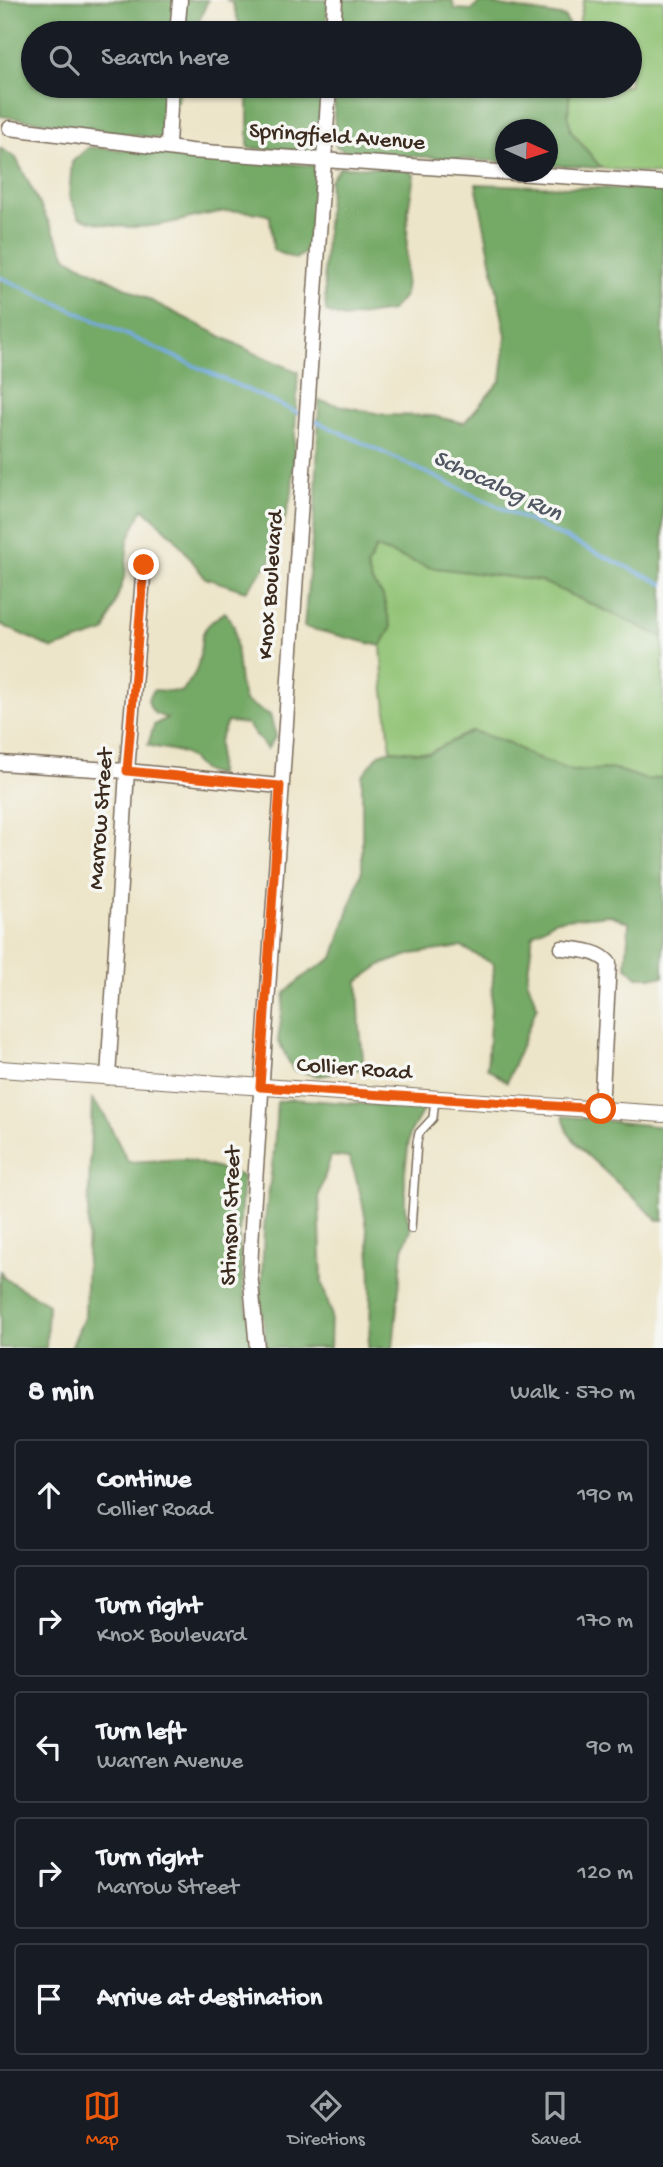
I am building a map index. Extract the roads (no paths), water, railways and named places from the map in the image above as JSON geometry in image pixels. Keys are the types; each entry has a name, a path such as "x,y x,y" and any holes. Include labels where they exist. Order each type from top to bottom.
{"street":[{"path":"178,21 180,0"},
{"path":"334,21 335,0"},
{"path":"168,146 170,98"},
{"name":"Knox Boulevard","path":"260,1087 328,98"},
{"name":"Springfield Avenue","path":"10,128 191,150 663,183"},
{"name":"Marrow Street","path":"108,1077 127,771 144,565"},
{"path":"0,763 127,771 280,786"},
{"path":"562,948 594,953 604,957 609,963 601,1109"},
{"name":"Collier Road","path":"0,1069 663,1114"},
{"name":"Stimson Street","path":"257,1348 250,1272 260,1087"}],"lane":[{"path":"411,1229 417,1142 419,1133 433,1118 435,1098"}],"waterway":[{"name":"Schocalog Run","path":"0,277 298,413"},
{"name":"Schocalog Run","path":"316,421 663,584"}]}
